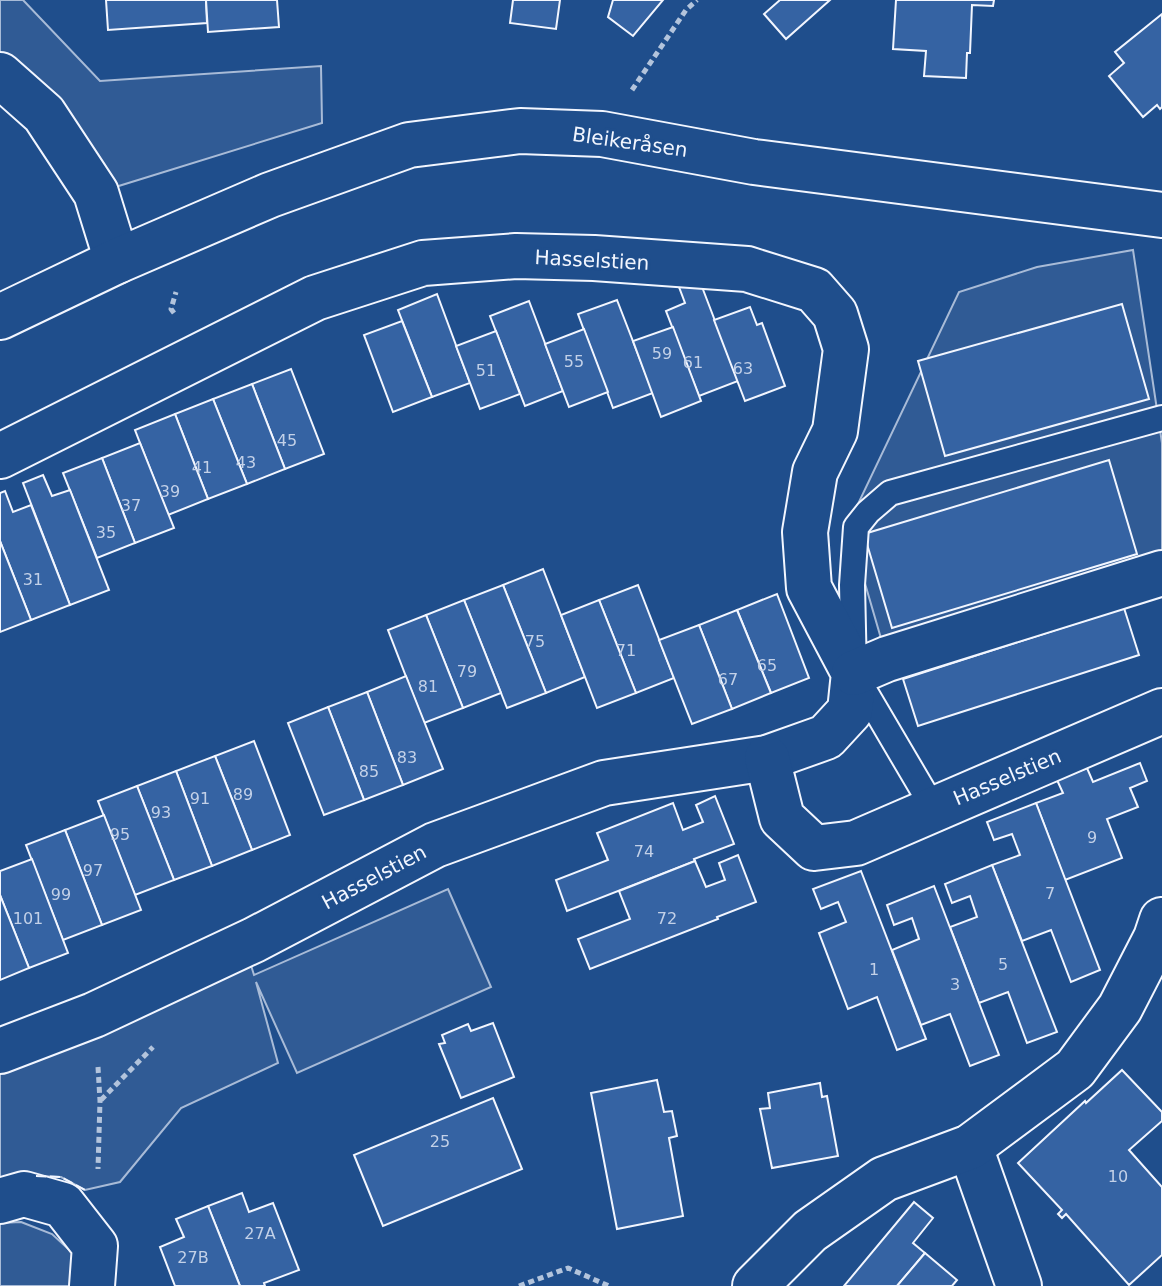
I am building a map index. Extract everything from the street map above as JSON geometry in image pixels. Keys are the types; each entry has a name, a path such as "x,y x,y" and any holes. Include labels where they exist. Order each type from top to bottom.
{"street":[{"path":"0,75 44,114 96,193 117,261"},
{"name":"Bleikeråsen","path":"0,317 117,261 270,195 409,145 520,131 602,134 754,162 1162,215"},
{"name":"Hasselstien","path":"0,456 315,298 423,263 516,256 747,269 814,290 835,314 846,349 835,431 815,472 805,532 809,588 854,673 850,711 826,737 767,758 604,783 435,845 254,940 94,1015 0,1051"},
{"path":"854,673 887,659 1162,573"},
{"name":"Hasselstien","path":"767,758 782,818 814,848 856,843 1162,711"},
{"path":"755,1286 810,1231 884,1179 970,1147 1075,1069 1120,1008 1162,920"},
{"path":"970,1147 1019,1286"},
{"path":"0,1201 24,1194 63,1205 94,1266"}],"lane":[{"path":"934,809 854,673 852,585 856,527 890,493 1162,418"}],"path":[{"path":"602,134 686,10 697,0"},
{"path":"94,1015 100,1101 94,1266"},
{"path":"519,1286 568,1268 609,1286"}],"shaded area":[{"path":"0,0 23,0 100,81 321,66 322,123 96,193 0,75"},
{"path":"1133,250 1162,443 1162,573 887,659 848,525 959,292 1037,267"},
{"path":"448,889 491,987 297,1073 256,982 278,1063 181,1108 120,1182 85,1190 61,1177 0,1180 0,1064 250,962 254,975"},
{"path":"21,1222 52,1234 77,1257 73,1286 0,1286 0,1223"}],"building":[{"path":"106,0 206,0 207,23 108,30"},
{"path":"206,0 277,0 279,27 208,32"},
{"path":"513,0 560,0 556,29 510,23"},
{"path":"613,0 663,0 633,36 608,17"},
{"path":"780,0 830,0 786,39 764,14"},
{"path":"896,0 994,0 993,6 972,5 966,78 924,76 926,51 893,49"},
{"path":"1162,14 1162,107 1160,109 1157,105 1143,117 1109,76 1124,63 1115,52"},
{"path":"699,279 738,381 699,396 666,311 685,303 679,287"},
{"path":"437,294 470,383 432,397 398,310"},
{"path":"617,300 653,393 613,408 578,314"},
{"path":"529,301 563,391 525,406 490,316"},
{"path":"1122,304 1149,399 945,456 918,361"},
{"path":"750,307 757,325 762,323 785,386 745,401 714,320"},
{"path":"402,321 432,397 393,412 364,335"},
{"path":"673,327 701,401 661,417 633,341"},
{"path":"584,329 608,392 569,407 545,344"},
{"path":"496,331 520,394 480,409 456,346"},
{"path":"291,369 324,454 285,469 252,384"},
{"path":"252,384 285,469 247,484 213,399"},
{"path":"213,399 247,484 208,499 175,414"},
{"path":"175,414 208,499 168,515 135,430"},
{"path":"140,443 174,528 135,543 102,458"},
{"path":"102,458 135,543 97,558 63,473"},
{"path":"1109,460 1137,554 892,628 864,534"},
{"path":"43,475 52,496 70,490 109,590 70,605 23,483"},
{"path":"5,491 13,512 31,505 70,605 31,620 0,541 0,493"},
{"path":"0,541 31,620 0,632"},
{"path":"543,569 585,677 546,693 503,585"},
{"path":"503,585 546,693 507,708 464,600"},
{"path":"638,585 674,678 636,693 599,600"},
{"path":"777,594 809,678 771,693 737,610"},
{"path":"464,600 501,693 463,708 426,615"},
{"path":"599,600 636,693 597,708 561,615"},
{"path":"1124,608 1139,655 918,726 903,679"},
{"path":"737,610 771,693 732,709 699,625"},
{"path":"426,615 463,708 424,723 388,630"},
{"path":"699,625 732,709 692,724 659,640"},
{"path":"406,676 443,769 403,785 367,692"},
{"path":"367,692 403,785 364,800 328,707"},
{"path":"328,707 364,800 324,815 288,723"},
{"path":"254,741 290,835 252,850 215,756"},
{"path":"215,756 252,850 212,866 176,771"},
{"path":"1140,763 1147,781 1130,788 1138,807 1107,819 1122,858 1065,880 1036,803 1063,793 1057,780 1087,768 1093,782"},
{"path":"176,771 212,866 174,880 137,786"},
{"path":"137,786 174,880 135,895 98,801"},
{"path":"715,796 734,844 567,911 556,880 608,860 597,833 673,803 683,830 703,822 696,805"},
{"path":"1036,803 1100,970 1071,982 1051,930 1022,941 992,865 1020,855 1012,834 994,840 987,822"},
{"path":"104,815 141,910 102,925 65,830"},
{"path":"65,830 102,925 63,940 26,845"},
{"path":"738,855 756,902 590,969 578,939 630,919 619,891 695,861 706,887 725,880 719,863"},
{"path":"32,859 68,953 29,968 0,895 0,871"},
{"path":"992,865 1057,1032 1027,1043 1008,992 979,1003 950,927 977,917 970,896 952,903 945,884"},
{"path":"861,871 926,1039 897,1050 877,997 848,1009 819,933 846,922 838,902 821,909 813,889"},
{"path":"934,886 999,1055 970,1066 950,1014 921,1025 892,950 919,939 912,918 894,925 887,905"},
{"path":"0,895 29,968 0,980"},
{"path":"493,1023 514,1077 461,1098 439,1044 445,1043 442,1035 468,1024 471,1031"},
{"path":"1122,1070 1162,1112 1162,1121 1129,1150 1162,1187 1162,1255 1129,1285 1066,1214 1062,1218 1058,1214 1062,1210 1018,1163"},
{"path":"657,1080 664,1112 672,1111 677,1136 669,1138 683,1216 617,1229 591,1093"},
{"path":"820,1083 822,1097 827,1096 838,1156 772,1168 760,1109 770,1108 768,1093"},
{"path":"493,1098 522,1169 383,1226 354,1155"},
{"path":"242,1193 249,1212 273,1203 299,1270 264,1283 265,1286 240,1286 208,1206"},
{"path":"914,1202 933,1218 913,1243 925,1253 897,1286 844,1286"},
{"path":"208,1206 240,1286 175,1286 160,1247 184,1237 176,1219"},
{"path":"925,1253 957,1280 952,1286 897,1286"}],"fence":[{"path":"36,1176 61,1177 85,1190"}]}
